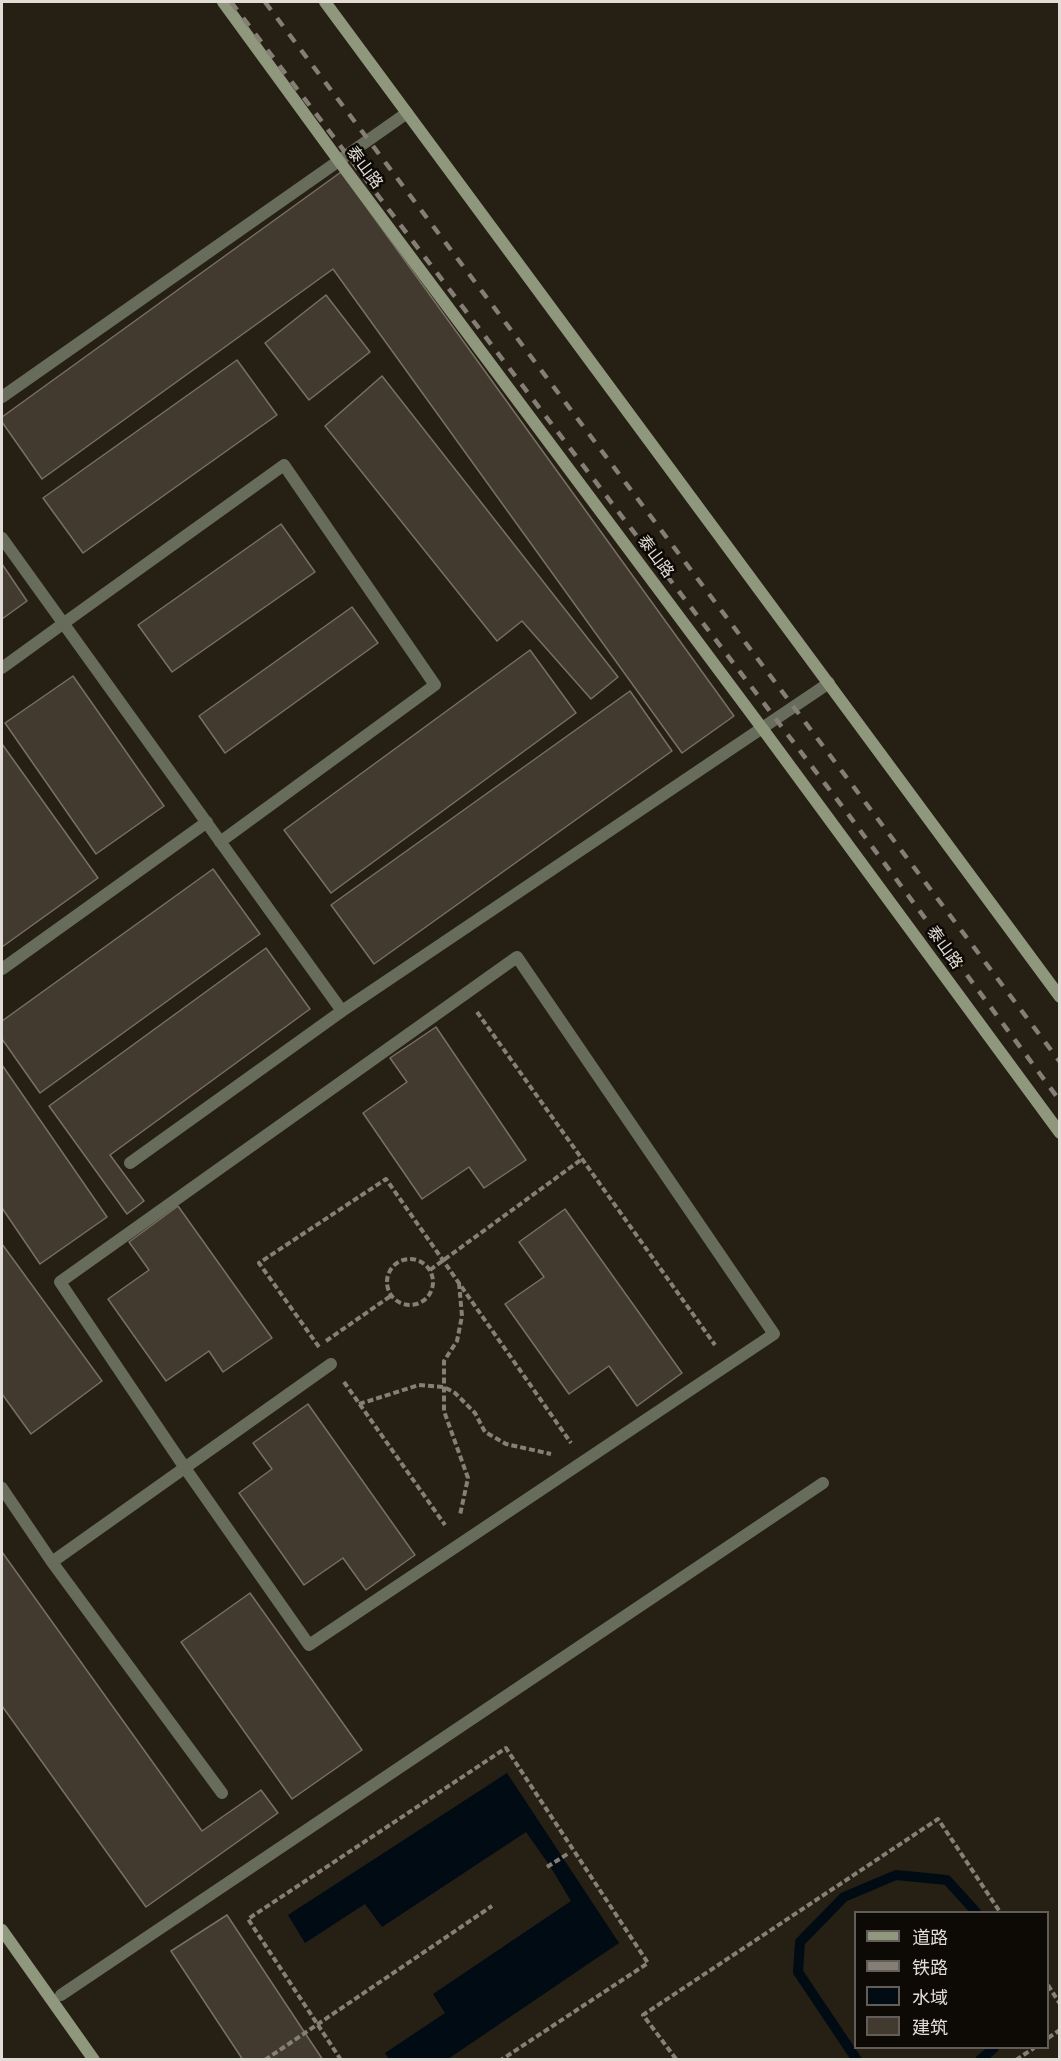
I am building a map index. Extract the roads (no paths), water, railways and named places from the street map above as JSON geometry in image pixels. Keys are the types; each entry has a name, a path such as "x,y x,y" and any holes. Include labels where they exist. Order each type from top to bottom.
{"street":[{"name":"泰山路","path":"223,2 762,728 1059,1133"},
{"path":"326,2 1059,997"},
{"path":"2,397 407,113"},
{"path":"2,668 284,465 435,685 220,842"},
{"path":"2,538 342,1011"},
{"path":"130,1163 342,1011 829,683"},
{"path":"2,969 207,822"},
{"path":"517,957 774,1334 309,1645 185,1468 60,1282 517,957"},
{"path":"52,1562 331,1364"},
{"path":"61,1995 823,1483"},
{"path":"2,1488 52,1562 222,1793"},
{"path":"2,1930 94,2060"}],"water":[{"path":"507,1773 619,1943 448,2059 389,2059 385,2053 445,2013 433,1994 571,1901 550,1866 526,1832 382,1927 365,1904 305,1943 288,1915"}],"waterway":[{"path":"857,2060 798,1972 800,1942 844,1897 896,1875 947,1880 975,1911"},
{"path":"980,2060 993,2049"}],"railway":[{"path":"231,2 848,814 1060,1101"},
{"path":"265,2 1060,1062"}]}
